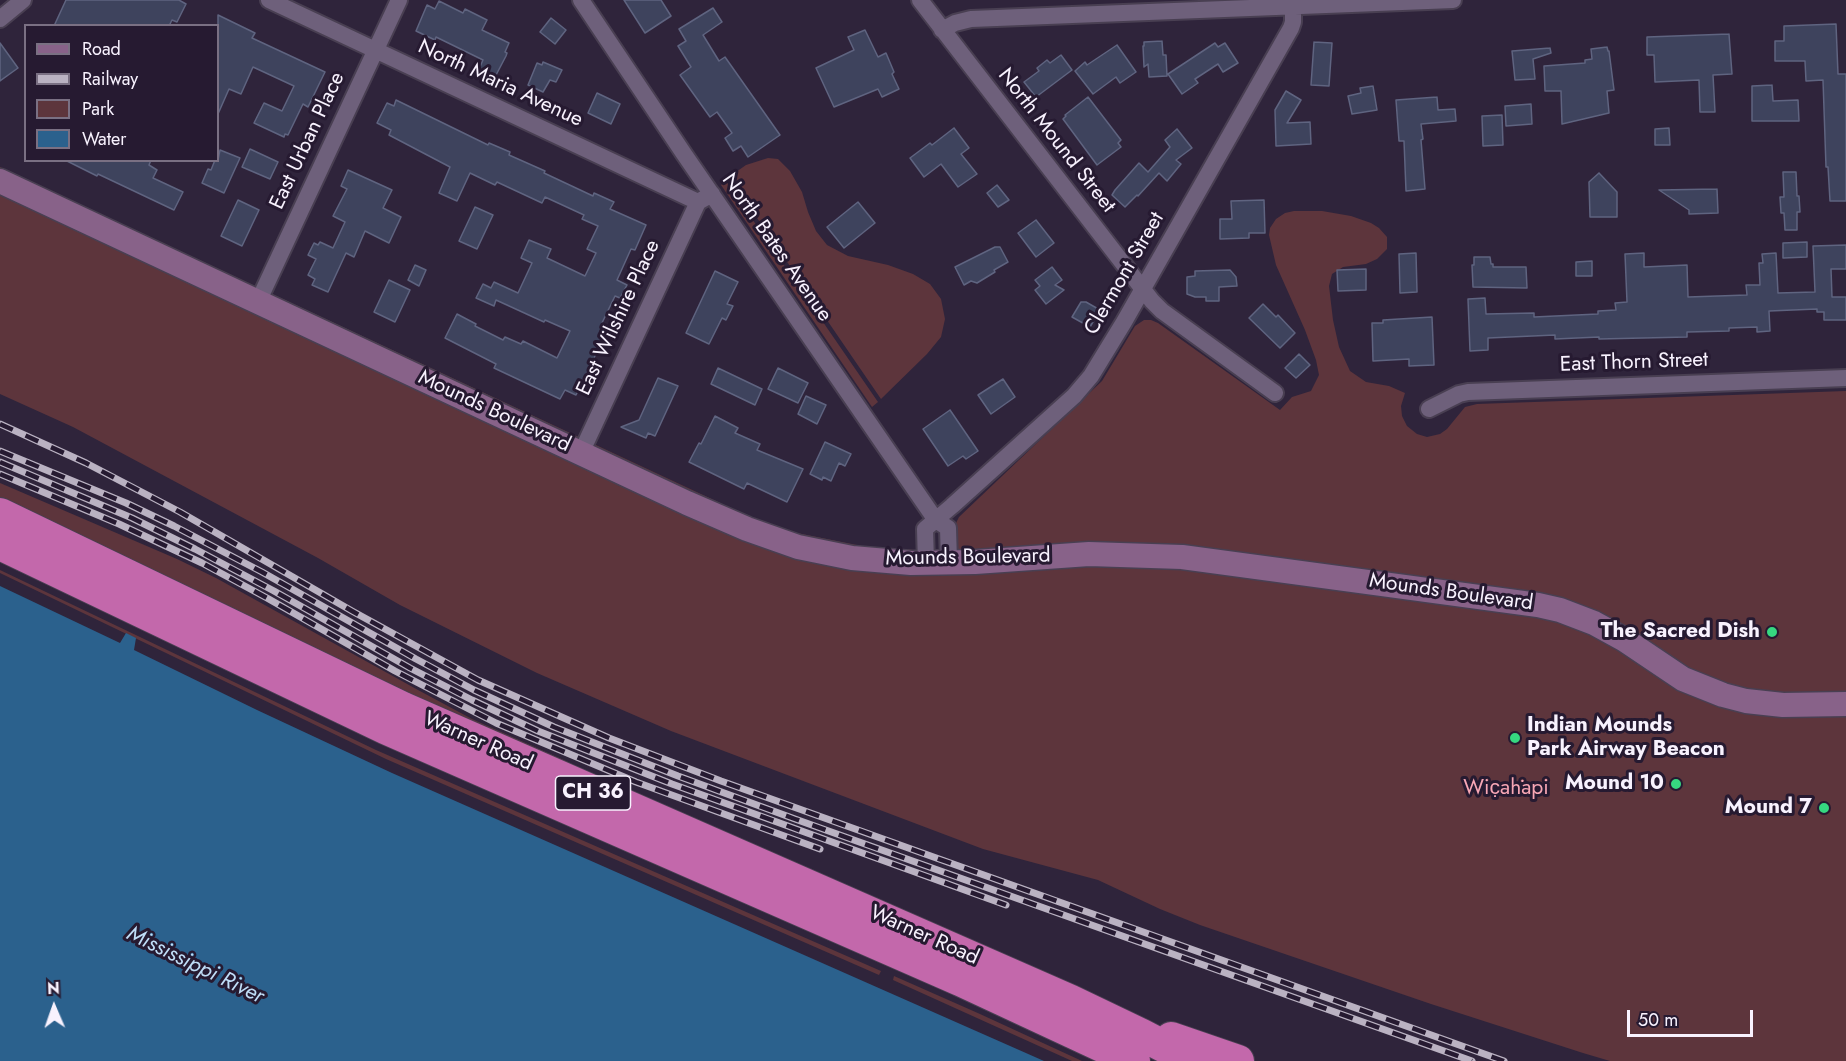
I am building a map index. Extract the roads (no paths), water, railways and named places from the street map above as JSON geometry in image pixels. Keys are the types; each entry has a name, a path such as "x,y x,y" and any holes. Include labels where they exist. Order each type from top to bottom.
{"highway":[{"name":"Warner Road","path":"0,514 403,708 1071,1001 1192,1061"},
{"name":"Warner Road","path":"0,544 385,728 980,989 1134,1061"},
{"path":"1071,1001 1238,1061"}],"street":[{"path":"0,19 23,0"},
{"name":"North Maria Avenue","path":"269,0 705,198"},
{"name":"East Urban Place","path":"258,302 399,0"},
{"name":"North Bates Avenue","path":"581,0 705,198 936,520"},
{"name":"North Mound Street","path":"920,0 1142,290 1162,311 1275,393"},
{"path":"942,30 955,23 971,19 1453,0"},
{"name":"Clermont Street","path":"937,563 925,529 1084,387 1095,370 1291,28 1293,6"},
{"name":"Mounds Boulevard","path":"0,181 729,522 780,541 837,555 882,561 937,563 1089,554 1164,555 1230,562 1538,605 1560,610 1594,623 1620,637 1683,679 1723,695 1746,701 1783,705 1846,704"},
{"name":"East Wilshire Place","path":"581,453 705,198"},
{"name":"East Thorn Street","path":"1428,409 1468,392 1846,378"},
{"path":"936,520 948,528 937,563"}],"water":[{"name":"Mississippi River","path":"0,586 120,643 126,633 136,638 134,650 392,773 1044,1061 0,1061"}],"railway":[{"path":"0,424 86,463 180,512 478,680 609,738 721,781 1504,1061"},
{"path":"0,451 126,503 174,526 262,572 474,690 554,727 795,819 1472,1061"},
{"path":"0,462 132,518 195,549 410,668 538,731 672,784 1006,905"},
{"path":"0,474 119,524 202,563 395,671 496,723 636,782 820,849"}],"place":[{"name":"The Sacred Dish","path":"1772,632"},
{"name":"Indian Mounds Park Airway Beacon","path":"1515,738"},
{"name":"Mound 10","path":"1676,784"},
{"name":"Mound 7","path":"1824,808"}],"park label":[{"name":"Wic̣aḣapi","path":"1506,789"}]}
